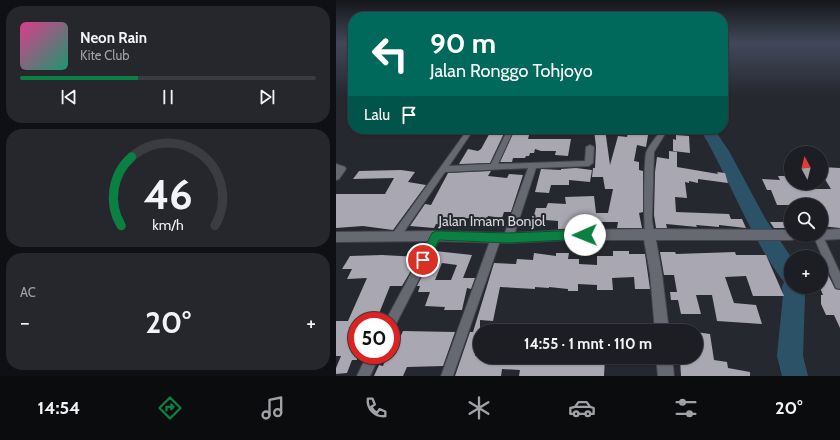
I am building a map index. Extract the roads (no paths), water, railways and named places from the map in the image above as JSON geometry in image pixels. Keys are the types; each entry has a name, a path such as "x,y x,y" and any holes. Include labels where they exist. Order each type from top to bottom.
{"main road":[{"name":"Jalan Imam Bonjol","path":"336,237 436,236 508,238 569,235 649,234 784,235"},
{"path":"649,234 656,274 661,324"},
{"path":"828,235 840,234"},
{"path":"665,364 666,376"}],"street":[{"path":"396,236 468,134"},
{"path":"493,167 510,134"},
{"path":"649,234 650,152 662,134"},
{"path":"443,169 589,163 590,147"},
{"path":"508,238 533,165"},
{"path":"336,177 339,169"},
{"path":"396,312 436,236"},
{"path":"447,376 496,238"},
{"path":"821,242 840,284"},
{"path":"363,376 369,364"}],"waterway":[{"path":"710,134 721,151 758,224 784,264"},
{"path":"794,294 790,356 795,376"}]}
